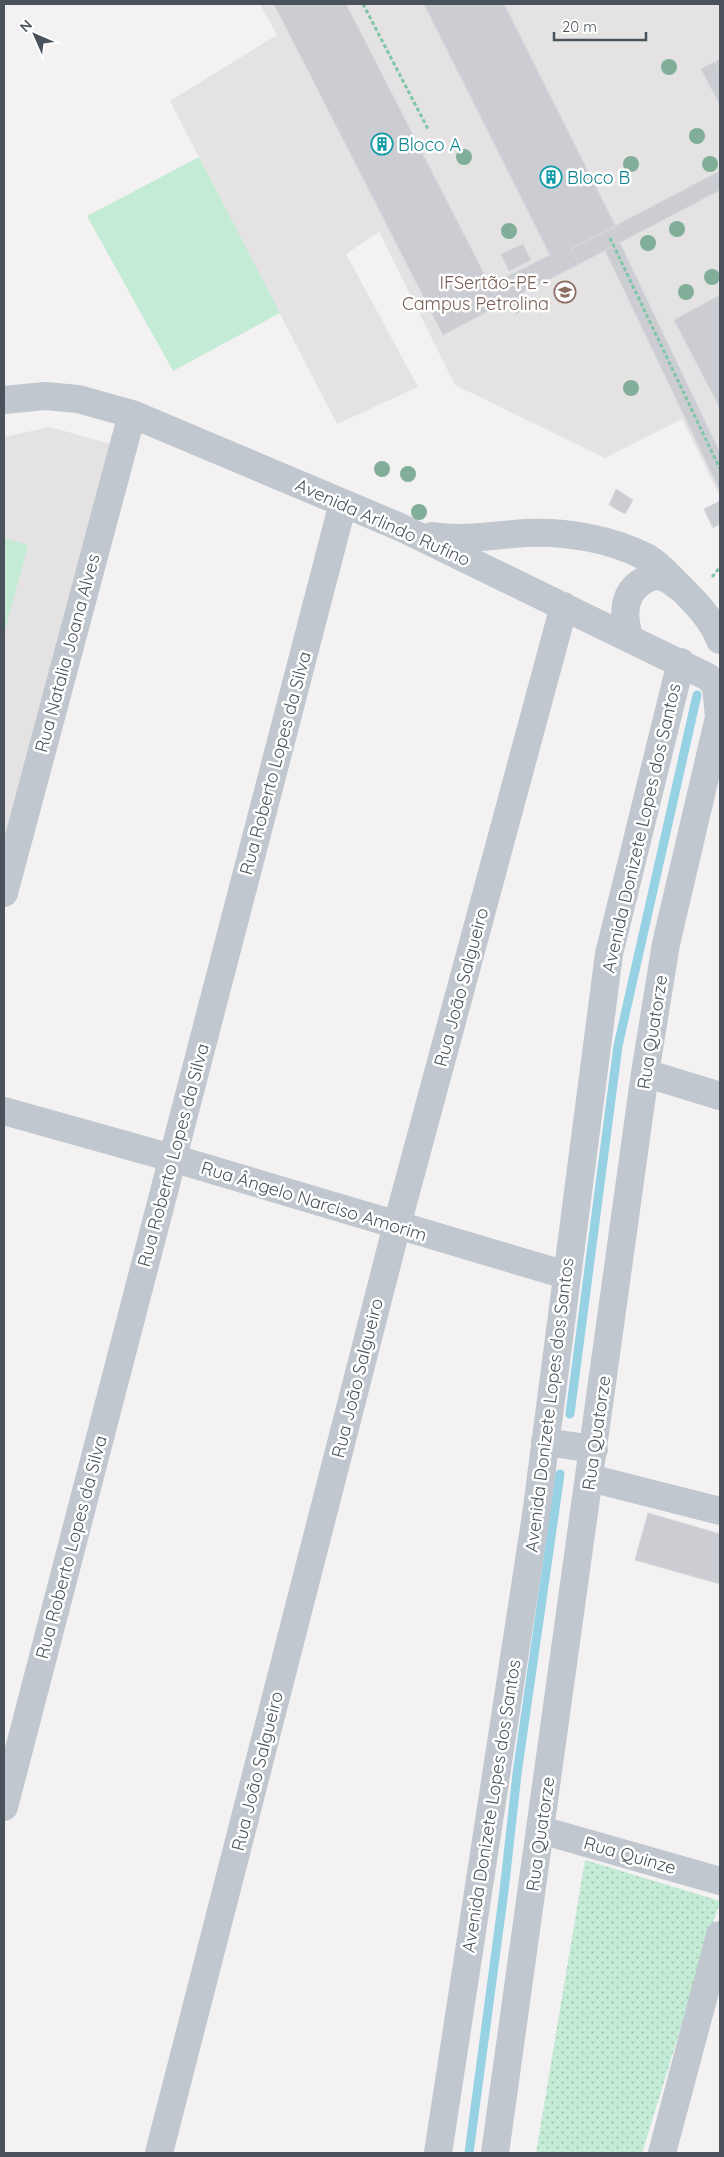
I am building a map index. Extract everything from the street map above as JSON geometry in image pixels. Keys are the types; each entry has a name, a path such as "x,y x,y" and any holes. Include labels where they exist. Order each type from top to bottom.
{"street":[{"name":"Avenida Arlindo Rufino","path":"4,400 45,396 78,399 132,414 400,527 629,636 708,676 716,686 720,716"},
{"name":"Rua Natalia Joana Alves","path":"4,893 132,414"},
{"name":"Rua Roberto Lopes da Silva","path":"4,1807 343,503"},
{"path":"400,527 431,536 449,538 528,533 565,533 628,548 649,559 684,591 719,633"},
{"path":"629,636 625,622 629,592 641,582 653,576 663,577 684,591"},
{"name":"Rua João Salgueiro","path":"159,2153 397,1225 564,606"},
{"name":"Avenida Donizete Lopes dos Santos","path":"438,2153 536,1515 609,954 681,662"},
{"name":"Rua Quatorze","path":"496,2153 645,1073 666,944 720,716"},
{"path":"645,1073 720,1096"},
{"name":"Rua Ângelo Narciso Amorim","path":"4,1111 172,1158 566,1275"},
{"path":"545,1442 594,1449"},
{"path":"590,1478 720,1511"},
{"name":"Rua Quinze","path":"541,1830 720,1881"},
{"path":"662,2153 720,1935"}],"path":[{"path":"363,4 428,129"},
{"path":"610,238 720,470"}],"shaded area":[{"name":"IFSertão-PE - Campus Petrolina","path":"260,4 720,4 720,497 682,419 605,458 455,385 379,232 346,254 418,387 337,424 170,101 277,35"},
{"path":"50,427 111,444 4,856 4,437"}],"green space":[{"path":"199,157 280,313 173,371 87,216"},
{"path":"4,538 28,545 4,634"},
{"path":"585,1860 720,1901 642,2153 536,2153"}],"building":[{"name":"Bloco A","path":"274,4 346,4 500,305 443,335"},
{"name":"Bloco B","path":"424,4 504,4 616,227 571,249 579,264 522,293 530,307 516,314 509,300 500,305 490,285 550,255"},
{"path":"720,60 720,72 715,62"},
{"path":"715,62 720,72 720,105 701,69"},
{"path":"720,171 720,190 579,264 571,249"},
{"path":"620,243 720,453 720,491 605,250"},
{"path":"523,244 531,260 509,271 501,254"},
{"path":"720,295 720,405 719,406 674,320"},
{"path":"616,489 633,500 625,514 609,505"},
{"path":"720,501 720,524 713,528 704,509"},
{"path":"648,1513 720,1534 720,1584 635,1560"}],"waterway":[{"path":"570,1414 618,1046 697,695"},
{"path":"469,2153 504,1891 517,1774 560,1474"}],"place":[{"name":"Bloco A","path":"382,144"},
{"name":"Bloco B","path":"551,177"},
{"name":"IFSertão-PE - Campus Petrolina","path":"565,292"}]}
